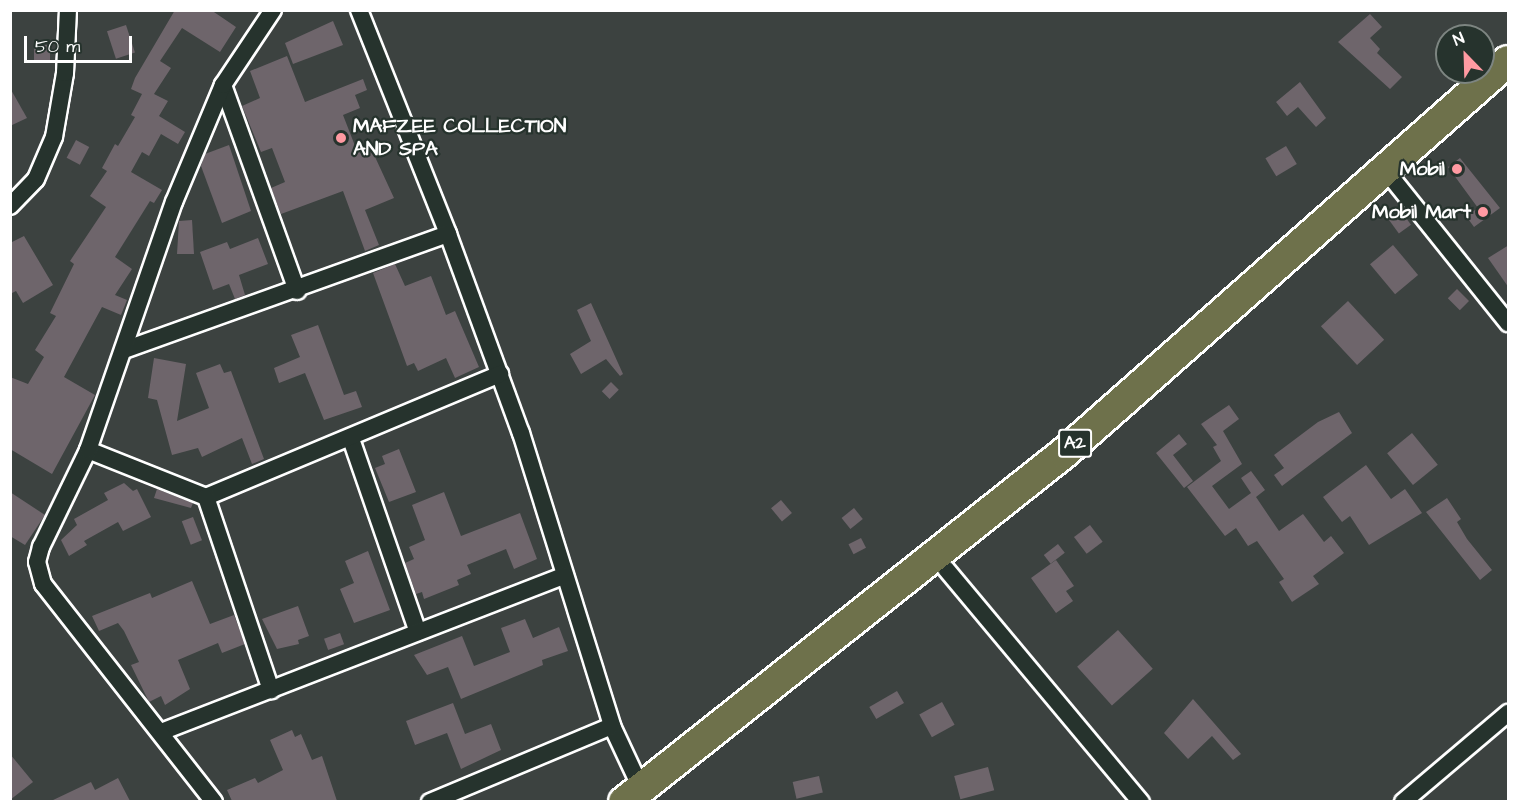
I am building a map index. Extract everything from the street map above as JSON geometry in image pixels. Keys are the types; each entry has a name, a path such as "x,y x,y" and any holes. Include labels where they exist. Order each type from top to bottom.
{"highway":[{"name":"A2","path":"638,797 1073,445 1509,62"},
{"name":"A2","path":"638,797 946,569 1234,327 1509,79"}],"street":[{"path":"10,206 36,178 54,137 65,73 68,10"},
{"path":"214,801 38,574 41,547 88,450 174,202 223,85 273,10"},
{"path":"359,10 448,234 500,374 612,726 638,797"},
{"path":"223,85 297,291"},
{"path":"1395,182 1509,323"},
{"path":"124,350 297,291 448,234"},
{"path":"88,450 206,497 351,439 500,374"},
{"path":"351,439 418,632"},
{"path":"206,497 271,690"},
{"path":"946,569 1141,801"},
{"path":"161,732 565,575"},
{"path":"1403,801 1509,713"},
{"path":"430,801 612,726"}],"building":[{"path":"175,10 211,10 236,27 220,52 182,28 160,61 171,68 154,94 168,101 159,116 185,132 178,144 161,134 149,156 142,152 131,172 162,190 154,203 150,201 115,257 132,269 115,295 127,300 121,315 102,307 64,377 95,395 52,474 10,449 10,377 28,384 44,357 35,350 56,316 50,313 74,264 70,261 106,207 90,196 107,171 102,168 115,144 118,146 135,117 131,115 142,94 131,89 135,78"},
{"path":"1370,14 1382,27 1370,38 1380,49 1377,53 1402,77 1390,89 1338,42"},
{"path":"333,21 343,45 293,64 285,43"},
{"path":"126,25 135,53 116,59 107,31"},
{"path":"34,45 50,45 50,60 34,60"},
{"path":"287,56 305,102 363,79 367,90 355,95 360,108 343,115 357,151 370,146 394,198 365,210 379,245 365,251 343,191 281,214 271,188 285,182 272,148 261,152 242,106 260,98 250,71"},
{"path":"1300,82 1326,118 1316,127 1298,107 1287,116 1276,102"},
{"path":"10,88 27,118 10,126"},
{"path":"76,140 89,147 80,165 67,158"},
{"path":"229,145 251,211 222,223 201,166 205,154"},
{"path":"1286,146 1297,164 1276,176 1265,158"},
{"path":"1460,158 1500,208 1474,227 1466,216 1478,208 1448,167"},
{"path":"1401,211 1411,225 1399,234 1389,220"},
{"path":"192,220 194,254 177,254 179,221"},
{"path":"24,236 53,285 23,303 16,291 10,294 10,243"},
{"path":"258,238 268,264 239,275 245,295 235,299 229,284 213,290 200,252 227,242 230,249"},
{"path":"1393,245 1418,275 1395,294 1370,264"},
{"path":"1509,245 1509,288 1488,258"},
{"path":"395,264 405,286 431,276 446,315 455,311 479,367 455,378 446,358 418,371 414,363 407,366 373,273"},
{"path":"1457,289 1469,301 1460,310 1448,298"},
{"path":"1348,301 1384,340 1357,365 1321,326"},
{"path":"591,303 623,374 620,376 606,359 581,374 570,354 591,341 577,310"},
{"path":"318,325 344,395 356,391 362,407 324,420 305,373 279,383 274,368 300,357 291,335"},
{"path":"154,358 186,364 177,421 209,408 196,373 220,364 224,373 231,371 264,459 252,464 242,438 202,457 198,448 172,455 157,400 148,398"},
{"path":"611,382 619,390 610,399 602,391"},
{"path":"1229,405 1239,419 1223,431 1242,464 1212,486 1229,509 1251,493 1241,478 1251,471 1265,490 1256,497 1279,531 1303,514 1324,542 1331,536 1344,553 1313,576 1319,584 1292,602 1279,582 1284,579 1257,541 1248,546 1236,528 1225,536 1187,487 1221,461 1213,447 1217,445 1201,424"},
{"path":"1339,412 1352,433 1282,486 1274,475 1284,468 1274,455 1318,422"},
{"path":"1412,433 1438,465 1413,485 1387,453"},
{"path":"1179,434 1187,444 1173,455 1193,481 1184,488 1156,453"},
{"path":"399,449 416,492 389,502 375,468 385,464 382,456"},
{"path":"1366,465 1391,499 1405,489 1422,513 1369,545 1350,516 1342,522 1323,497"},
{"path":"124,483 133,491 137,489 151,517 123,531 118,522 84,541 87,545 69,556 61,540 77,525 74,519 108,500 104,493"},
{"path":"157,489 193,503 191,508 154,498"},
{"path":"10,492 45,515 25,545 10,536"},
{"path":"444,492 461,536 520,513 537,559 514,569 506,549 467,565 471,574 457,580 459,585 424,599 422,592 416,594 405,563 414,559 409,547 425,540 412,505"},
{"path":"1447,498 1461,519 1457,522 1467,539 1492,570 1480,580 1426,512"},
{"path":"781,500 792,513 782,521 771,508"},
{"path":"854,508 863,519 850,529 842,518"},
{"path":"193,517 202,540 191,545 182,521"},
{"path":"1090,525 1103,542 1087,554 1074,537"},
{"path":"861,538 866,548 854,554 849,544"},
{"path":"1058,544 1065,553 1051,564 1044,555"},
{"path":"368,551 390,610 354,623 340,589 354,583 345,561"},
{"path":"1056,560 1074,586 1066,591 1073,601 1056,613 1031,578"},
{"path":"192,581 210,624 234,615 245,644 222,653 218,643 178,660 190,689 165,705 161,696 149,702 131,665 139,662 124,631 118,623 99,631 92,616 150,593 152,598"},
{"path":"298,606 309,636 298,640 299,644 277,649 262,619"},
{"path":"525,619 533,638 559,627 568,651 542,660 543,665 461,699 448,667 427,675 414,655 462,636 474,666 510,652 501,628"},
{"path":"1118,630 1153,669 1112,705 1077,667"},
{"path":"340,633 344,644 328,650 324,639"},
{"path":"897,691 904,703 876,719 869,707"},
{"path":"1193,699 1241,754 1233,760 1212,736 1188,759 1164,733"},
{"path":"942,702 955,725 932,737 919,715"},
{"path":"453,703 465,734 491,724 501,750 461,769 447,733 415,745 406,721"},
{"path":"292,730 295,737 301,734 312,760 322,756 337,801 232,801 227,790 255,778 258,783 283,770 270,740"},
{"path":"10,754 33,782 10,800"},
{"path":"988,767 994,790 960,799 954,776"},
{"path":"819,776 823,793 797,799 793,782"},
{"path":"118,778 130,801 51,801 91,782 95,790"}],"place":[{"name":"MAFZEE COLLECTION AND SPA","path":"341,138"},
{"name":"Mobil","path":"1457,169"},
{"name":"Mobil Mart","path":"1483,212"}]}
